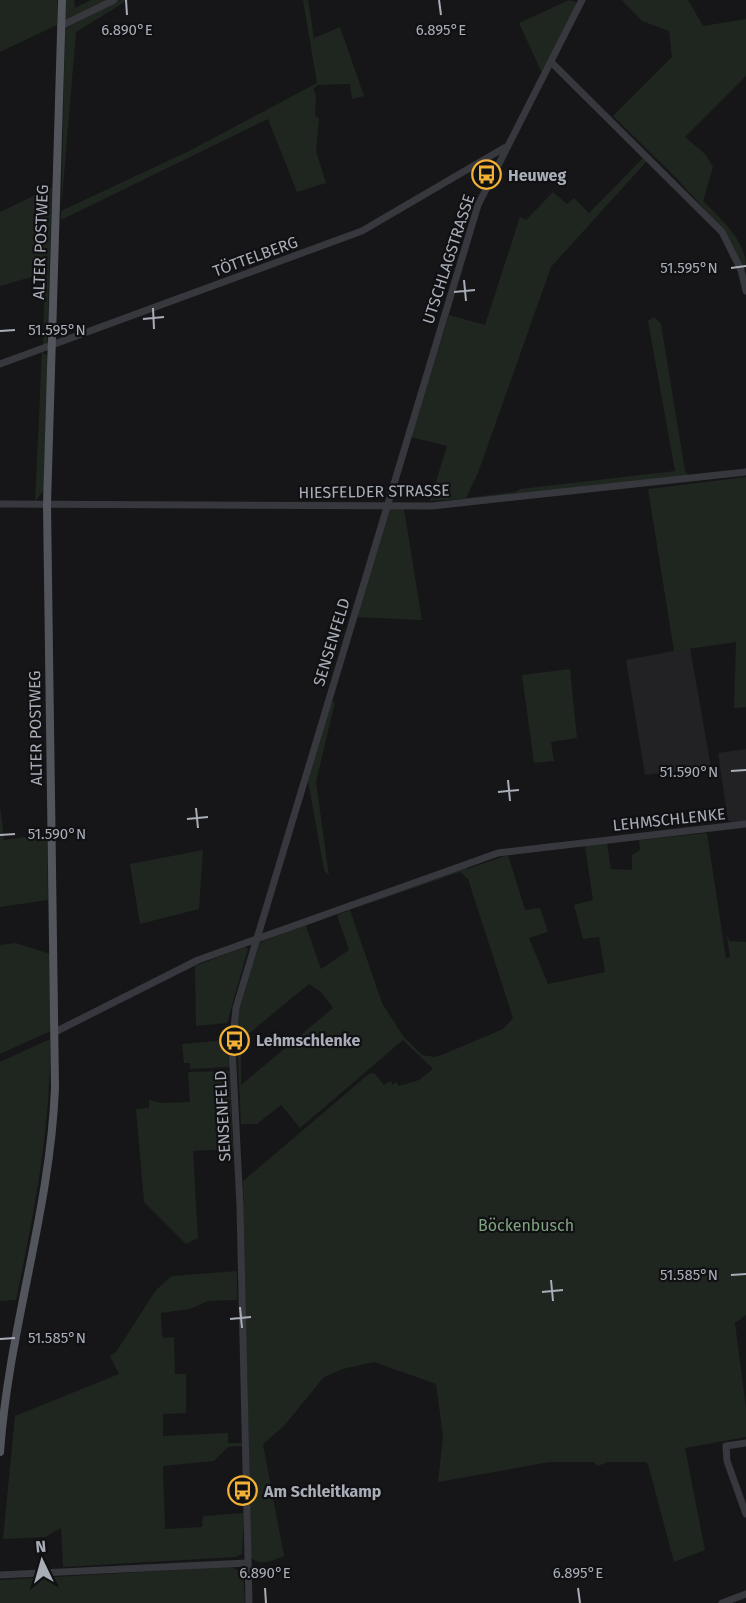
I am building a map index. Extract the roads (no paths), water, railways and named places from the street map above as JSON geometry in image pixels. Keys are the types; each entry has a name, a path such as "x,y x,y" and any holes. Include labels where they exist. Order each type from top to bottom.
{"main road":[{"name":"ALTER POSTWEG","path":"0,1452 11,1349 51,1149 56,1032 47,505 62,0"}],"street":[{"path":"61,26 114,0"},
{"name":"UTSCHLAGSTRASSE","path":"386,506 478,205 582,0"},
{"path":"552,63 722,232 741,270 746,291"},
{"name":"TÖTTELBERG","path":"0,364 362,231 507,147"},
{"name":"HIESFELDER STRASSE","path":"0,504 442,506 746,472"},
{"name":"SENSENFELD","path":"249,1603 240,1221 232,1041 236,1008 386,506"},
{"name":"LEHMSCHLENKE","path":"56,1032 188,965 498,853 746,824"},
{"path":"746,1443 726,1446 727,1461 746,1514"},
{"path":"0,1575 247,1563"},
{"path":"722,1603 746,1594"}],"place":[{"name":"Heuweg","path":"487,175"},
{"name":"Lehmschlenke","path":"235,1040"},
{"name":"Am Schleitkamp","path":"243,1491"}],"park label":[{"name":"Böckenbusch","path":"526,1225"}]}
